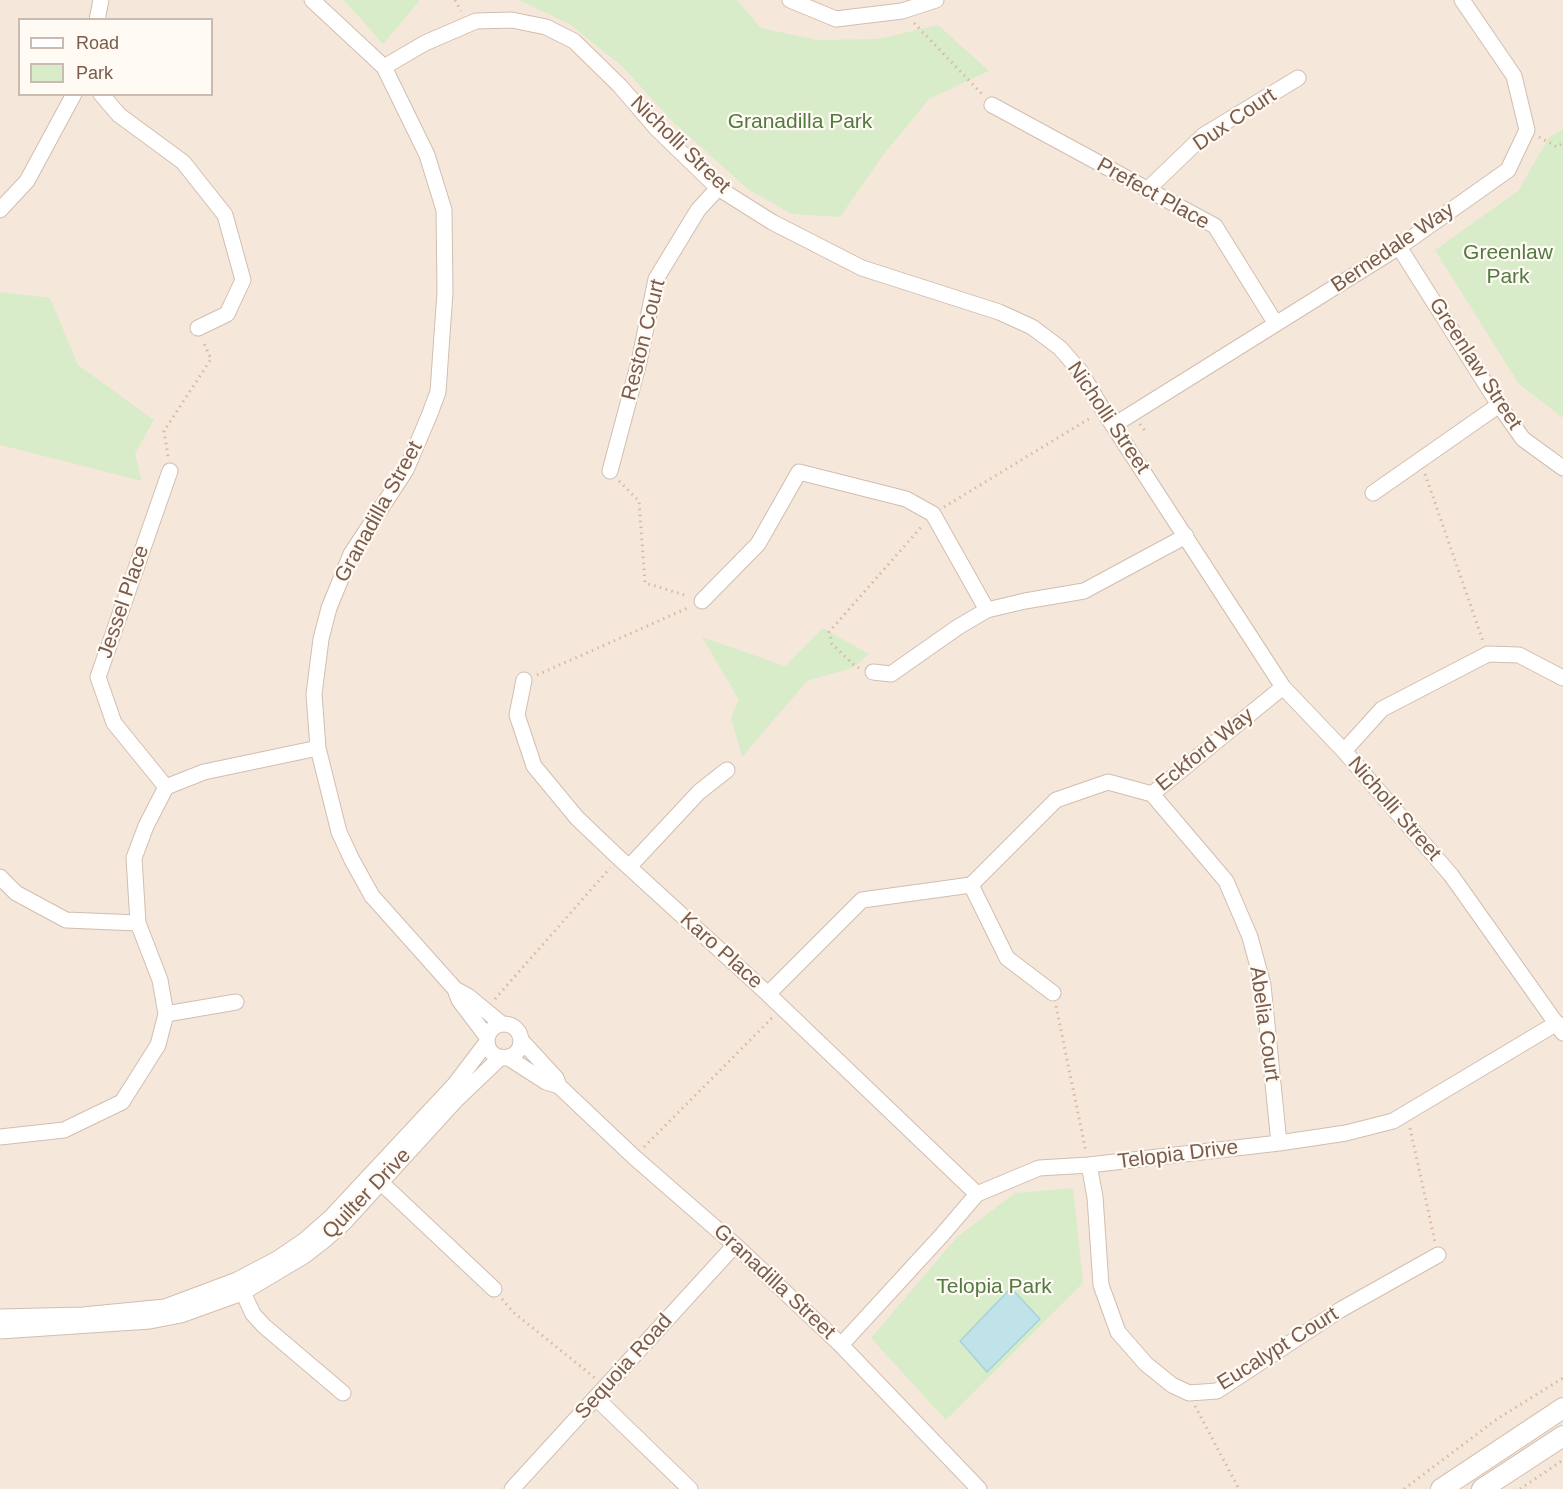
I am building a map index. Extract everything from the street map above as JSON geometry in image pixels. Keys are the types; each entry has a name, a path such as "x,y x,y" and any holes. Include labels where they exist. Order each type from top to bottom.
{"main road":[{"path":"1441,1489 1563,1408"},
{"path":"1482,1489 1563,1436"}],"street":[{"path":"97,18 101,0"},
{"name":"Granadilla Street","path":"312,0 384,67 427,155 444,210 445,292 438,392 420,441 406,470 351,554 329,608 321,639 314,694 318,748 339,832 372,896 455,989 468,996 502,1024"},
{"path":"790,0 836,19 902,11 936,0"},
{"path":"1462,0 1515,76 1527,130"},
{"name":"Nicholli Street","path":"384,67 425,44 476,21 512,20 546,27 574,41 620,86 657,129 718,188 772,222 862,268 999,312 1032,327 1060,348 1080,371 1283,687 1344,751 1451,875 1560,1028"},
{"name":"Dux Court","path":"1148,190 1204,135 1298,78"},
{"path":"0,210 27,181 73,96"},
{"path":"102,96 119,115 183,162 225,215 243,280 226,314 198,328"},
{"name":"Prefect Place","path":"992,105 1215,226 1276,324"},
{"name":"Bernedale Way","path":"1114,425 1400,247 1508,170 1527,130"},
{"name":"Reston Court","path":"609,471 639,362 656,279 698,210 718,188"},
{"name":"Greenlaw Street","path":"1400,247 1499,405 1523,439 1563,468"},
{"path":"1373,493 1499,405"},
{"name":"Jessel Place","path":"166,787 114,723 98,677 170,471"},
{"path":"702,601 759,544 799,472 906,499 933,514 987,610"},
{"path":"873,672 891,674 958,627 987,610 1084,591 1186,536"},
{"path":"1344,751 1383,709 1488,654 1519,655 1563,678"},
{"name":"Karo Place","path":"524,680 517,716 534,766 577,818 768,994 977,1194"},
{"name":"Eckford Way","path":"971,885 1056,800 1108,782 1152,794 1283,687"},
{"path":"0,1137 64,1130 122,1102 158,1045 166,1014 160,980 138,923 134,858 146,826 166,787 204,772 318,748"},
{"path":"624,862 699,792 727,770"},
{"name":"Abelia Court","path":"1152,794 1226,881 1250,937 1263,985 1279,1143"},
{"path":"0,878 16,893 66,920 138,923"},
{"path":"768,994 862,900 971,885 1008,957 1053,993"},
{"name":"Granadilla Street","path":"455,989 459,1000 487,1040"},
{"path":"166,1014 236,1002"},
{"path":"502,1024 514,1027 521,1040 517,1051 504,1057 492,1052 487,1040 491,1029 502,1024"},
{"name":"Telopia Drive","path":"841,1345 977,1194 1039,1168 1089,1166 1347,1134 1394,1121 1560,1028"},
{"name":"Quilter Drive","path":"376,1178 455,1084 487,1040"},
{"name":"Granadilla Street","path":"521,1040 556,1078 559,1086 634,1157 735,1245 841,1345 979,1489"},
{"name":"Granadilla Street","path":"504,1057 546,1082 559,1086"},
{"name":"Quilter Drive","path":"0,1330 150,1321 181,1315 240,1287 305,1240 376,1178 504,1057"},
{"name":"Eucalypt Court","path":"1089,1166 1095,1197 1101,1285 1118,1332 1146,1364 1172,1385 1189,1393 1217,1391 1340,1310 1438,1255"},
{"path":"376,1178 495,1289"},
{"name":"Sequoia Road","path":"513,1489 735,1245"},
{"path":"240,1287 253,1314 264,1326 343,1393"},
{"name":"Quilter Drive","path":"0,1317 83,1315 165,1307 240,1287"},
{"path":"601,1392 690,1489"}],"path":[{"path":"455,0 461,11"},
{"path":"902,11 992,105"},
{"path":"1527,130 1557,147 1563,143"},
{"path":"170,471 164,431 211,359 198,328"},
{"path":"873,672 855,666 832,644 829,632 933,514 1103,410"},
{"path":"1421,461 1488,654"},
{"path":"609,471 639,501 645,583 702,601"},
{"path":"524,680 702,601"},
{"path":"485,1010 624,862"},
{"path":"1053,993 1089,1166"},
{"path":"634,1157 782,1008"},
{"path":"1407,1112 1438,1255"},
{"path":"495,1289 513,1312 601,1392"},
{"path":"1404,1489 1497,1419 1563,1378"},
{"path":"1189,1393 1239,1489"},
{"path":"1520,1489 1563,1460"}],"shaded area":[{"path":"0,0 1563,0 1563,1489 0,1489"}],"green space":[{"path":"344,0 420,0 383,44"},
{"name":"Granadilla Park","path":"519,0 737,0 761,28 817,40 878,39 938,25 989,71 929,99 883,155 840,217 792,214 749,190 672,121 623,67 571,25"},
{"name":"Greenlaw Park","path":"1563,129 1563,418 1519,384 1435,250 1518,191 1549,137"},
{"path":"0,292 50,298 78,365 154,420 135,453 142,481 0,445"},
{"path":"823,628 869,654 849,669 807,681 742,757 731,717 739,700 702,637 785,666"},
{"name":"Telopia Park","path":"1073,1188 1083,1283 946,1420 871,1338 957,1237 1015,1193"}],"water":[{"path":"1011,1288 1040,1319 987,1372 960,1341"}]}
